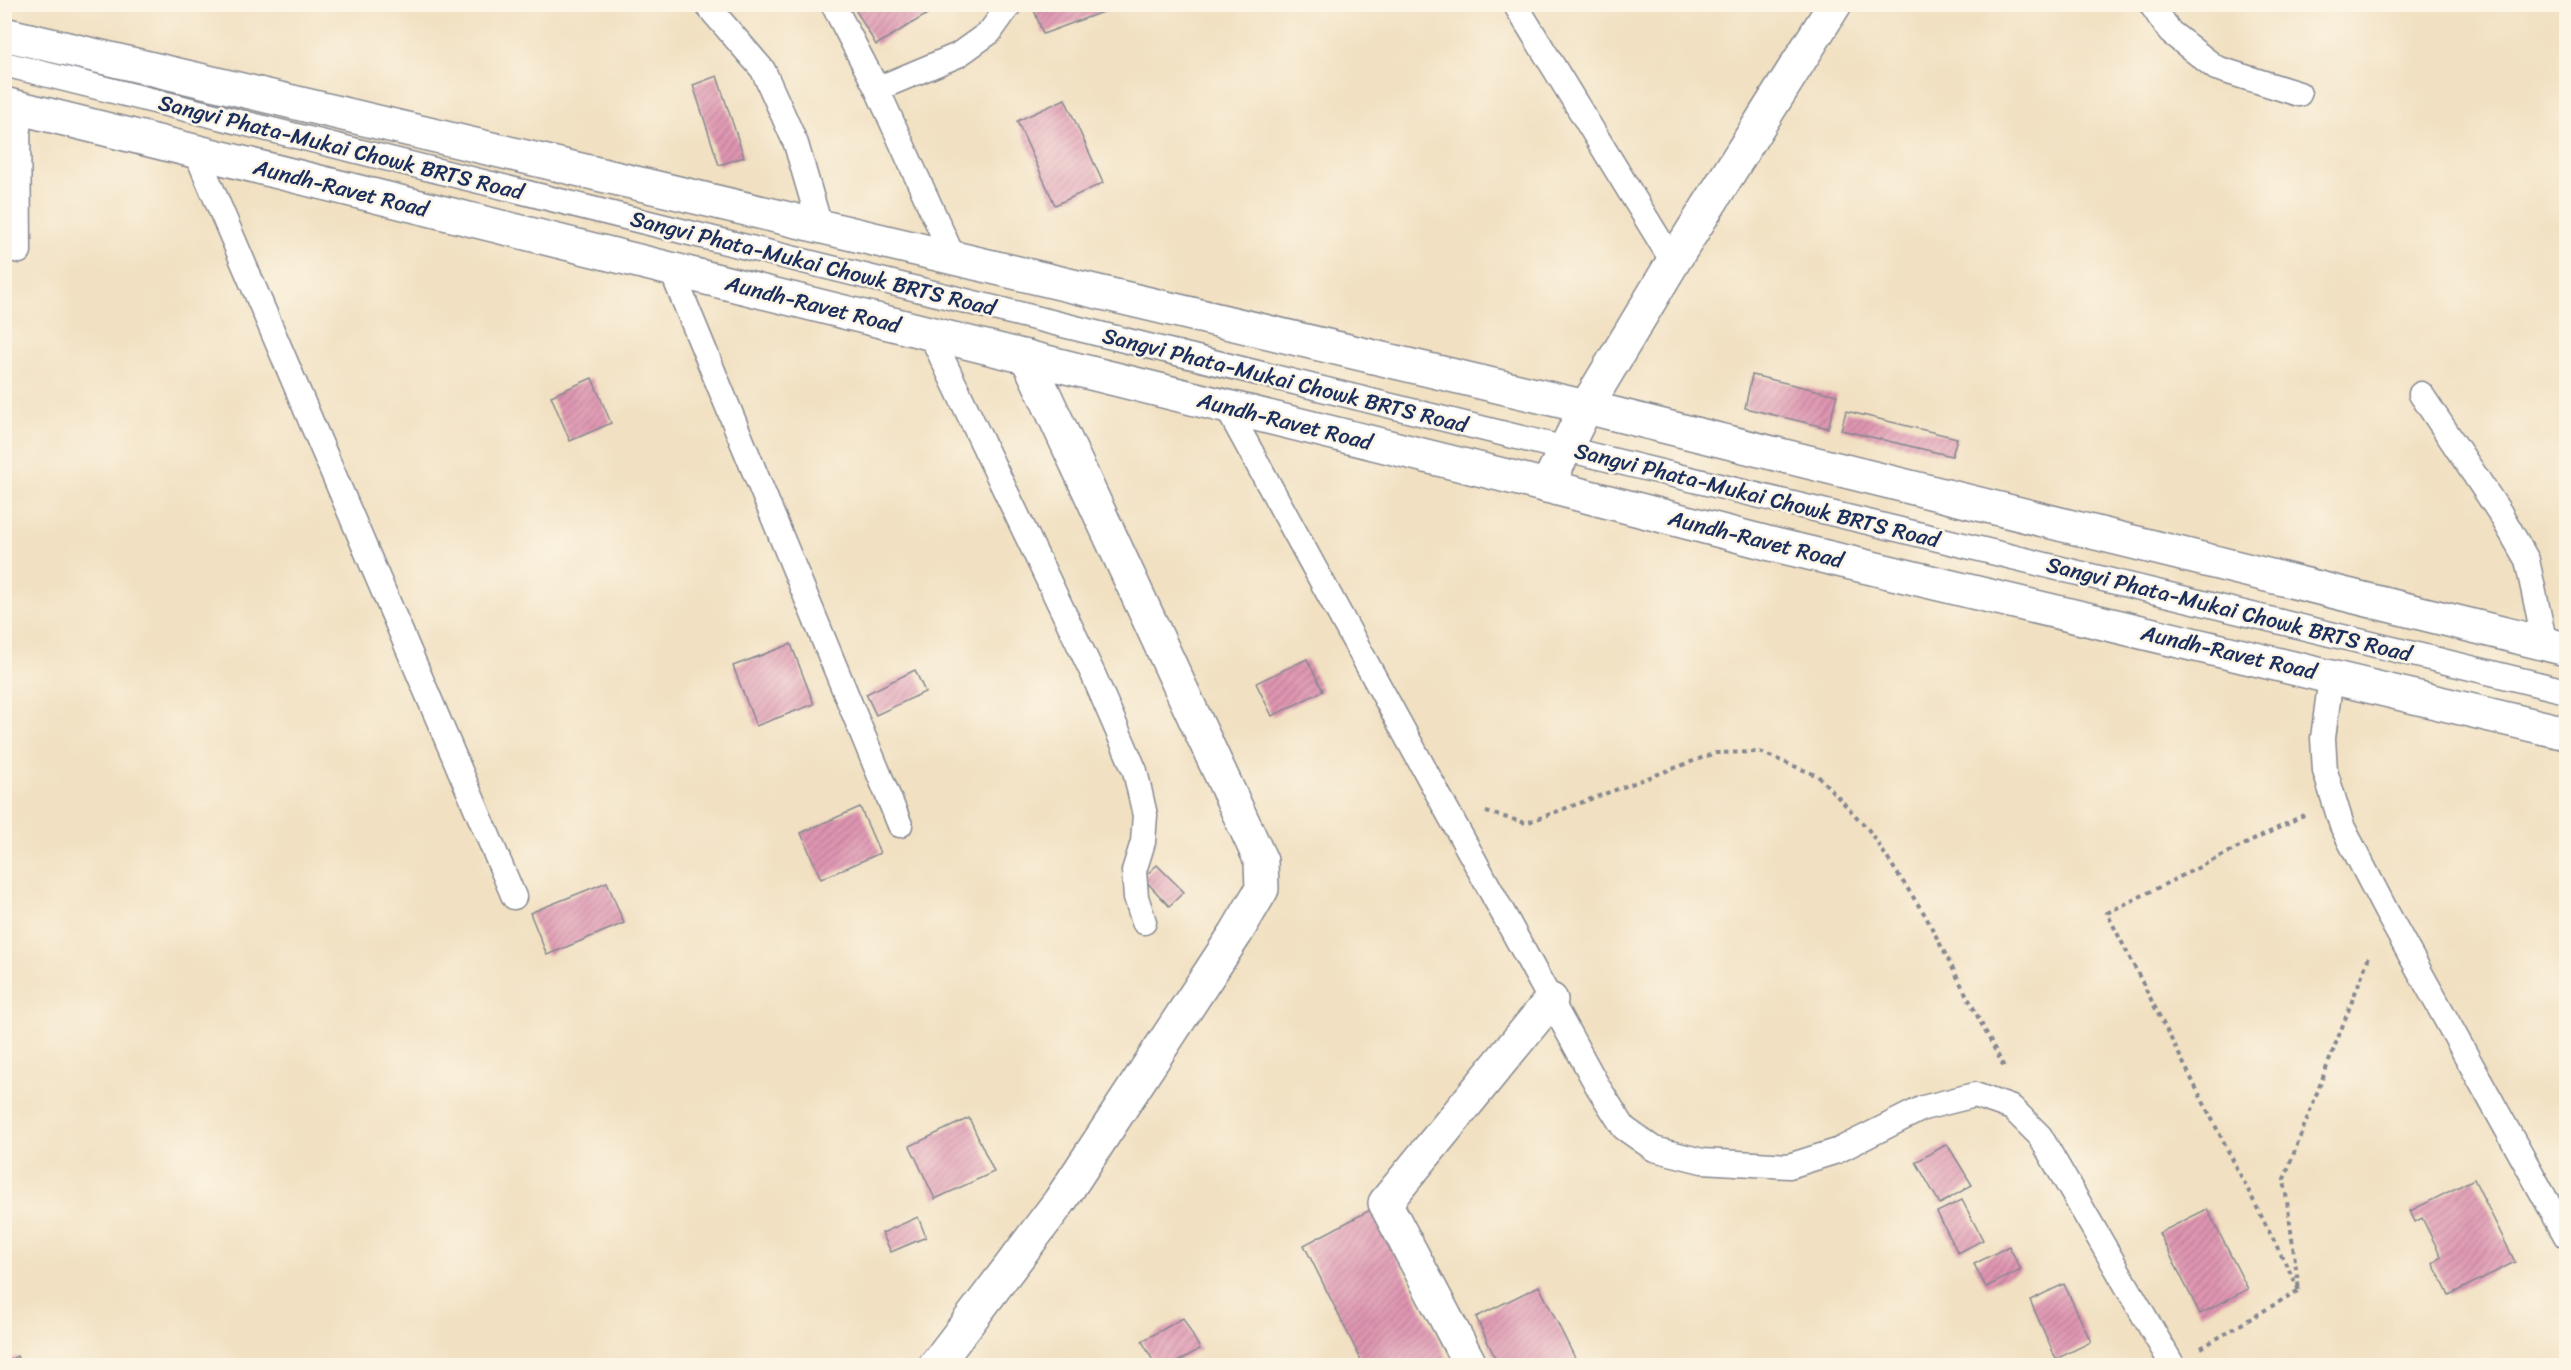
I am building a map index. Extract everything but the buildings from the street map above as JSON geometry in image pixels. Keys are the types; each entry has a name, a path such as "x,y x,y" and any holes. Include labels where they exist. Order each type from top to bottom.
{"main road":[{"path":"1547,486 1586,407 1673,262 1835,4"},
{"path":"4,34 1586,407 2556,647"},
{"name":"Aundh-Ravet Road","path":"11,106 1771,543 2566,733"},
{"path":"935,1365 1060,1201 1236,933 1262,889 1261,861 1027,357"},
{"path":"1471,1365 1385,1203 1551,1000"}],"lane":[{"path":"706,4 763,70 796,144 820,226"},
{"path":"833,4 877,89 952,257"},
{"path":"877,89 958,55 990,32 1010,4"},
{"path":"1515,4 1673,262"},
{"path":"2151,4 2170,32 2216,68 2299,94"},
{"name":"Sangvi Phata-Mukai Chowk BRTS Road","path":"4,64 1566,449 2566,691"},
{"path":"4,247 19,251 11,106"},
{"path":"196,152 514,897"},
{"path":"671,269 900,825"},
{"path":"930,333 1094,674 1135,771 1144,815 1143,842 1134,871 1136,897 1144,922"},
{"path":"2421,394 2500,513 2527,560 2556,647"},
{"path":"1226,406 1598,1087 1624,1128 1654,1149 1701,1161 1789,1166 1837,1151 1923,1108 1975,1095 2012,1108 2040,1136 2173,1365"},
{"path":"2331,677 2323,738 2325,771 2342,825 2386,911 2566,1236"}],"path":[{"path":"1436,790 1488,813 1526,823 1714,753 1760,752 1818,776 1868,829 1925,915 2007,1073"},
{"path":"2299,1290 2107,912 2334,800"},
{"path":"2299,1290 2284,1179 2386,911"},
{"path":"2173,1365 2299,1290"}]}
